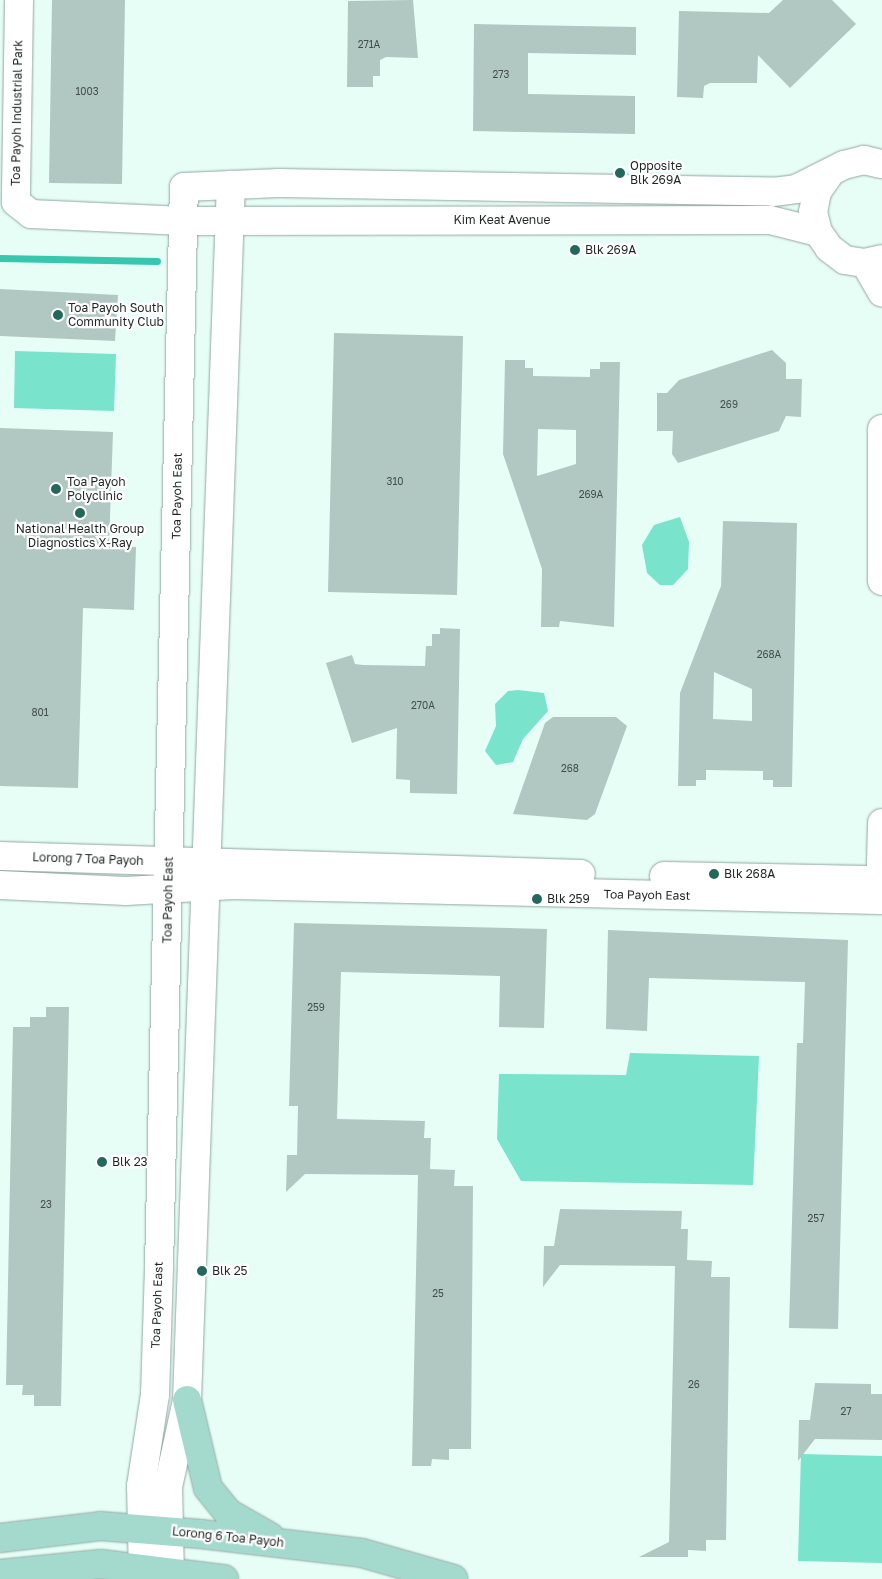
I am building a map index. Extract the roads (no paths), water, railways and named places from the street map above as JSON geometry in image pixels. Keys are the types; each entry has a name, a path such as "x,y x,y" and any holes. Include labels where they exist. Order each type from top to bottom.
{"main road":[{"path":"187,1400 208,1488 228,1513 278,1542"},
{"name":"Lorong 6 Toa Payoh","path":"0,1538 100,1526 156,1530 278,1542 362,1553 453,1579"},
{"path":"0,1574 101,1564 157,1574 224,1579"}],"street":[{"name":"Toa Payoh Industrial Park","path":"20,0 16,202 31,214 184,221"},
{"path":"231,185 773,192 828,176 844,165 864,160 882,164"},
{"path":"828,176 817,192 813,212 818,232 829,248 845,260 874,261 882,292"},
{"name":"Toa Payoh East","path":"156,1530 141,1486 155,1395 184,187 231,185 228,219 187,1400 168,1487 156,1530 157,1574"},
{"name":"Kim Keat Avenue","path":"184,221 228,219 770,220 818,232"},
{"path":"882,429 878,574 882,581"},
{"name":"Toa Payoh East","path":"205,875 880,890 882,823"},
{"name":"Lorong 7 Toa Payoh","path":"0,856 169,861 205,875"},
{"path":"0,885 168,889 205,875"}],"waterway":[{"path":"0,258 157,261"}],"place":[{"name":"Opposite Blk 269A","path":"620,173"},
{"name":"Blk 269A","path":"575,250"},
{"name":"Toa Payoh South Community Club","path":"58,315"},
{"name":"Toa Payoh Polyclinic","path":"56,489"},
{"name":"National Health Group Diagnostics X-Ray","path":"80,513"},
{"name":"Blk 268A","path":"714,874"},
{"name":"Blk 259","path":"537,899"},
{"name":"Blk 23","path":"102,1162"},
{"name":"Blk 25","path":"202,1271"}]}
